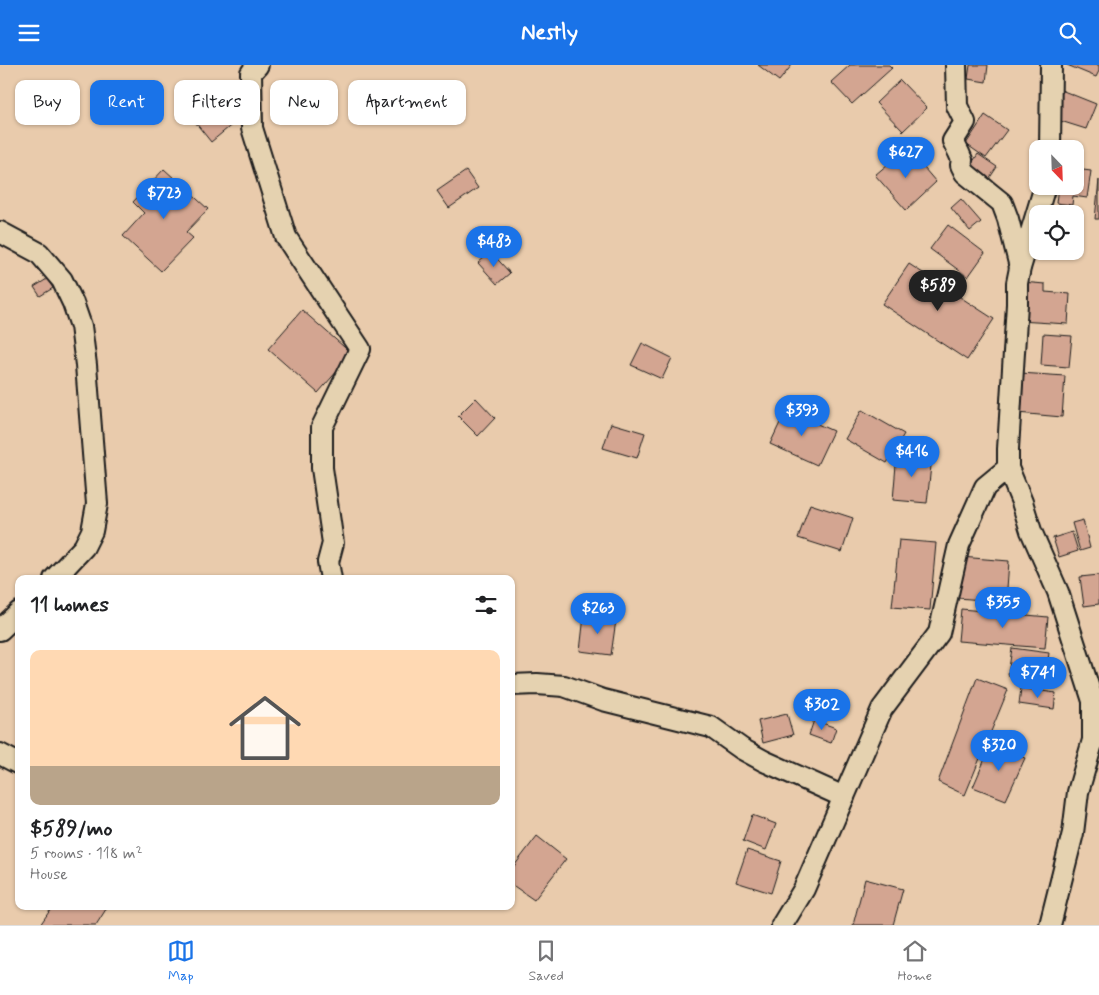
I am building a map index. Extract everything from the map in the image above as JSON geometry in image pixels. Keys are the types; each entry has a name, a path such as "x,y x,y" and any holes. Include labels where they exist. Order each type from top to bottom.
{"street":[{"path":"258,65 251,73 252,128 286,237 360,349 322,427 322,468 334,543 328,562 330,575"},
{"path":"956,65 957,106 965,122 953,141 962,160 961,165 965,173 1002,203 1008,219 1020,268"},
{"path":"1050,140 1051,65"},
{"path":"1042,195 1017,283 1008,468 1031,531 1058,592 1096,706 1093,740 1078,792 1073,833 1050,925"},
{"path":"0,232 39,253 62,280 81,326 97,504 92,531 84,547 58,575"},
{"path":"782,925 804,889 882,709 939,633 959,545 985,487 1008,468"},
{"path":"0,630 15,617"},
{"path":"515,685 564,686 603,700 711,727 730,741 764,761 844,797"},
{"path":"0,754 15,762"}],"building":[{"path":"758,65 792,65 779,81"},
{"path":"850,65 889,65 892,68 852,104 831,82"},
{"path":"970,65 988,65 986,82 968,79"},
{"path":"1067,65 1099,65 1099,71 1096,77"},
{"path":"900,80 927,108 903,131 876,103"},
{"path":"1061,90 1096,104 1086,129 1051,118"},
{"path":"985,115 1007,130 986,158 966,144"},
{"path":"197,125 232,125 211,142"},
{"path":"907,148 936,182 906,210 875,175"},
{"path":"978,154 997,167 989,179 970,166"},
{"path":"164,169 208,209 186,232 193,238 161,271 123,236 144,213 133,202"},
{"path":"1084,170 1091,171 1087,198 1073,196 1072,205 1056,203 1057,195 1084,195"},
{"path":"466,171 478,188 449,208 437,191"},
{"path":"1099,180 1099,219 1095,219"},
{"path":"961,199 981,222 970,231 951,208"},
{"path":"948,225 985,253 968,277 930,249"},
{"path":"491,252 510,273 497,284 478,263"},
{"path":"909,264 994,319 967,360 882,304"},
{"path":"47,279 53,288 40,296 34,287"},
{"path":"1022,282 1045,284 1045,292 1070,294 1068,324 1019,321"},
{"path":"302,310 352,354 318,393 268,349"},
{"path":"1043,334 1072,336 1069,367 1041,365"},
{"path":"642,343 672,358 662,379 631,365"},
{"path":"1020,373 1065,376 1062,417 1017,413"},
{"path":"476,398 495,418 478,436 458,416"},
{"path":"786,410 833,431 817,465 770,444"},
{"path":"862,410 904,434 887,463 845,439"},
{"path":"611,423 645,433 637,458 603,448"},
{"path":"897,453 932,456 927,503 893,500"},
{"path":"810,504 853,518 842,552 798,538"},
{"path":"1083,520 1090,548 1080,551 1072,523"},
{"path":"1072,532 1078,551 1059,557 1053,538"},
{"path":"899,540 936,543 930,610 892,607"},
{"path":"961,557 1009,561 1006,602 958,598"},
{"path":"1099,575 1099,604 1084,606 1080,577"},
{"path":"961,609 1048,617 1045,648 958,641"},
{"path":"584,616 616,620 611,655 580,651"},
{"path":"1012,648 1049,653 1045,680 1008,675"},
{"path":"977,678 1008,690 965,795 938,782"},
{"path":"1021,688 1056,693 1054,709 1019,704"},
{"path":"787,714 793,735 763,743 758,721"},
{"path":"814,720 836,728 831,743 809,735"},
{"path":"991,745 1025,758 1006,800 973,787"},
{"path":"752,815 776,824 766,850 743,841"},
{"path":"537,836 566,859 534,900 515,887 515,865"},
{"path":"747,850 781,861 771,893 736,882"},
{"path":"865,879 903,889 893,925 853,925"},
{"path":"50,910 105,910 96,925 40,925"}]}
